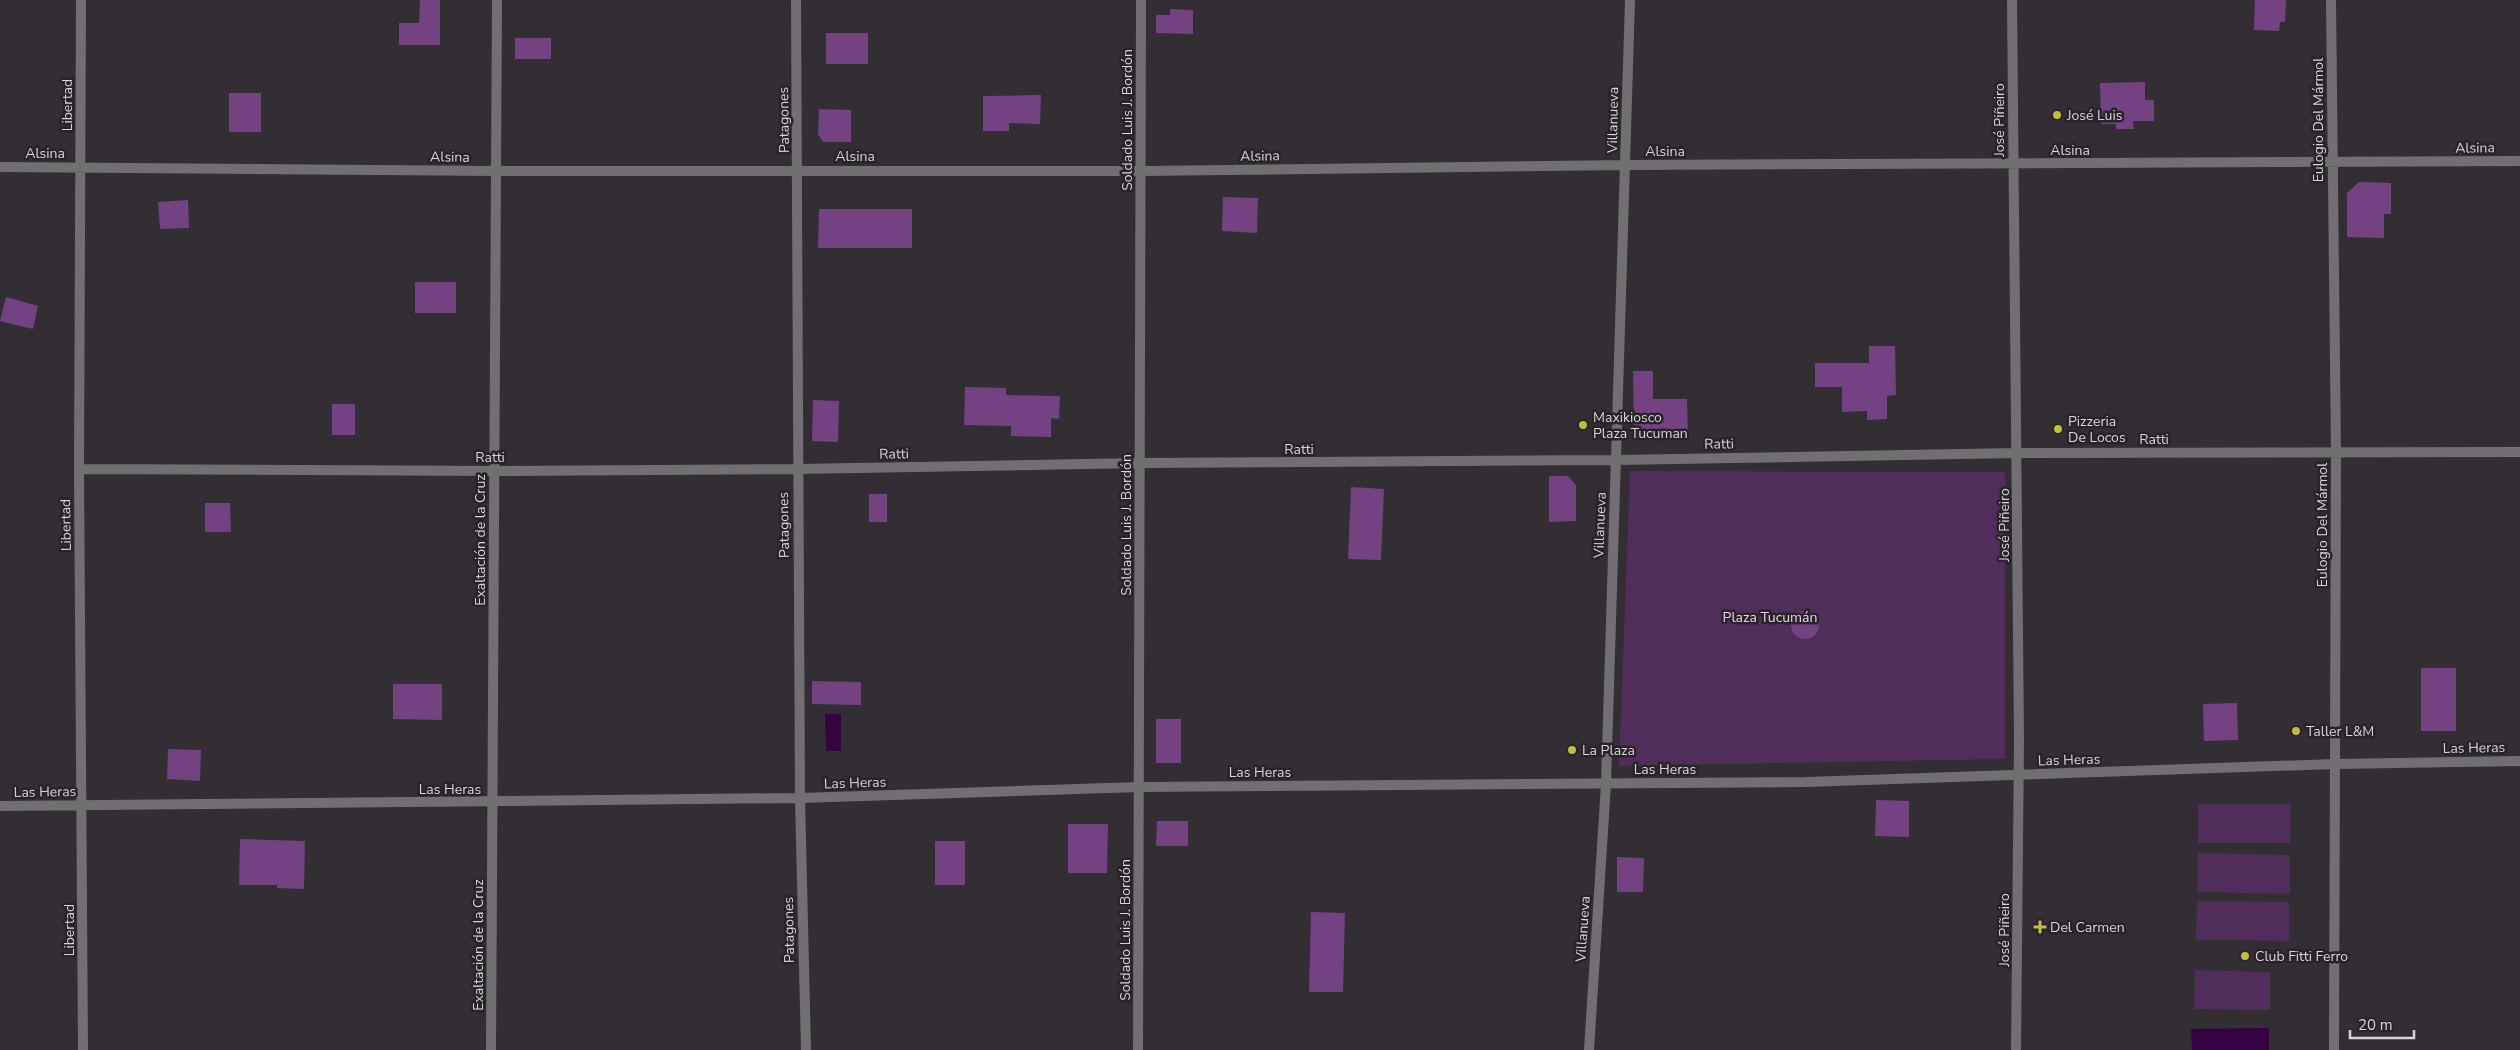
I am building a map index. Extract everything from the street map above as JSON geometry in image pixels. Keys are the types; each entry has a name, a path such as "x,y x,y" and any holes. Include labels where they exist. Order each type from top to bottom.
{"street":[{"name":"Libertad","path":"81,0 79,469 83,805 83,1050"},
{"name":"Exaltación de la Cruz","path":"491,1050 497,0"},
{"name":"Patagones","path":"796,0 800,798 806,1050"},
{"name":"Soldado Luis J. Bordón","path":"1138,1050 1141,0"},
{"name":"Villanueva","path":"1589,1050 1606,784 1630,0"},
{"name":"José Piñeiro","path":"2012,0 2017,452 2018,775 2016,1050"},
{"name":"Eulogio Del Mármol","path":"2331,0 2331,163 2336,453 2334,1050"},
{"name":"Alsina","path":"0,167 497,171 798,169 1141,170 1626,165 2520,161"},
{"name":"Ratti","path":"79,469 494,471 797,469 1140,463 1615,460 2017,452 2520,452"},
{"name":"Las Heras","path":"0,806 800,798 1140,787 1806,782 2335,764 2520,761"}],"green space":[{"name":"Plaza Tucumán","path":"1630,471 2005,472 2005,759 1619,766"},
{"path":"2198,804 2291,804 2290,843 2198,843"},
{"path":"2198,853 2290,855 2290,894 2197,892"},
{"path":"2197,901 2289,902 2289,941 2196,940"},
{"path":"2195,970 2270,972 2270,1010 2194,1009"}],"shaded area":[{"path":"825,714 841,714 841,751 826,751"},
{"path":"2269,1028 2269,1050 2192,1050 2191,1029"}],"building":[{"path":"420,0 440,0 440,45 399,45 399,23 419,23"},
{"path":"2255,0 2286,0 2285,22 2280,22 2279,31 2254,30"},
{"path":"1170,9 1193,10 1193,34 1156,33 1156,15 1170,15"},
{"path":"826,33 868,33 868,64 826,64"},
{"path":"515,38 551,38 551,59 515,59"},
{"path":"2145,82 2145,100 2154,100 2154,121 2133,121 2134,129 2116,129 2116,124 2101,124 2100,83"},
{"path":"229,93 261,93 261,132 229,132"},
{"path":"1041,95 1040,124 1009,123 1009,131 983,131 983,96"},
{"path":"819,109 851,110 851,142 823,142 818,134"},
{"path":"2359,182 2391,183 2391,214 2384,214 2384,238 2347,237 2347,193"},
{"path":"1223,197 1258,198 1257,233 1222,231"},
{"path":"188,200 189,228 160,229 158,202"},
{"path":"819,209 912,209 912,248 818,248"},
{"path":"415,282 456,282 456,313 415,313"},
{"path":"6,297 38,306 33,329 0,321"},
{"path":"1869,346 1895,346 1896,395 1887,396 1887,419 1867,420 1867,411 1842,412 1842,387 1815,387 1815,363 1869,363"},
{"path":"1633,371 1653,371 1653,399 1687,399 1688,434 1634,434"},
{"path":"965,387 1006,388 1006,395 1060,396 1059,419 1051,418 1051,437 1011,436 1011,426 964,425"},
{"path":"813,400 839,401 838,442 812,441"},
{"path":"332,404 355,404 355,435 332,435"},
{"path":"1549,476 1568,476 1576,485 1576,521 1549,522"},
{"path":"1351,487 1384,489 1381,560 1348,559"},
{"path":"869,494 887,494 887,522 869,522"},
{"path":"205,503 230,503 231,532 205,532"},
{"path":"1805,611 1815,615 1819,625 1815,635 1805,639 1795,635 1791,625 1795,615"},
{"path":"2421,668 2456,668 2456,731 2421,731"},
{"path":"812,681 861,682 861,705 812,704"},
{"path":"393,684 442,684 442,720 393,719"},
{"path":"2237,703 2238,740 2204,741 2203,704"},
{"path":"1156,719 1181,719 1181,763 1156,763"},
{"path":"168,749 201,750 200,781 167,779"},
{"path":"1876,800 1909,801 1909,837 1875,836"},
{"path":"1157,821 1188,821 1188,846 1156,846"},
{"path":"1068,824 1108,824 1107,873 1068,873"},
{"path":"240,839 305,841 304,889 277,888 277,885 239,885"},
{"path":"935,841 965,841 965,885 935,885"},
{"path":"1617,857 1644,858 1643,892 1617,892"},
{"path":"1311,912 1345,913 1343,992 1309,992"}],"place":[{"name":"José Luis","path":"2057,115"},
{"name":"Maxikiosco Plaza Tucuman","path":"1583,425"},
{"name":"Pizzeria De Locos","path":"2058,429"},
{"name":"Taller L&M","path":"2296,731"},
{"name":"La Plaza","path":"1572,750"},
{"name":"Del Carmen","path":"2040,927"},
{"name":"Club Fitti Ferro","path":"2245,956"}]}
